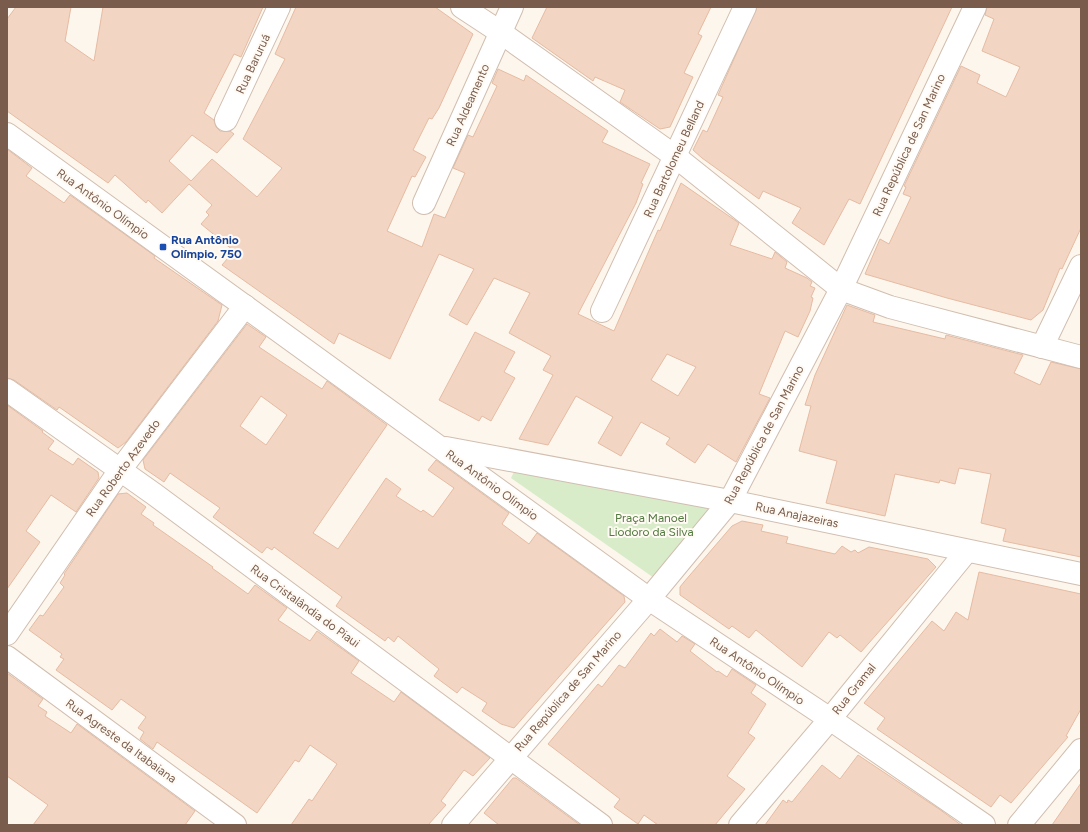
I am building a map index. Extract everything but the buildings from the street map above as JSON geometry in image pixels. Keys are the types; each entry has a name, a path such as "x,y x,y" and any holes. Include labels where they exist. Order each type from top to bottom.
{"street":[{"name":"Rua Baruruá","path":"226,120 279,7"},
{"path":"462,7 500,32 676,157 841,289 890,307 1081,357"},
{"name":"Rua Aldeamento","path":"424,202 512,7"},
{"name":"Rua Bartolomeu Belland","path":"602,311 676,157 745,7"},
{"name":"Rua República de San Marino","path":"452,825 649,599 730,501 841,289 975,7"},
{"name":"Rua Antônio Olímpio","path":"7,134 649,599 830,719 984,825"},
{"path":"1042,347 1081,266"},
{"name":"Rua Roberto Azevedo","path":"7,634 120,470 245,306"},
{"name":"Rua Cristalândia do Piaui","path":"7,390 120,470 602,825"},
{"name":"Rua Anajazeiras","path":"441,447 730,501 966,552 1081,574"},
{"name":"Rua Gramal","path":"740,825 830,719 966,552"},
{"name":"Rua Agreste da Itabaiana","path":"7,657 235,825"},
{"path":"1019,825 1081,750"}],"green space":[{"name":"Praça Manoel Liodoro da Silva","path":"520,460 730,494 657,580 511,478"}],"place":[{"name":"Rua Antônio Olímpio, 750","path":"163,247"}]}
